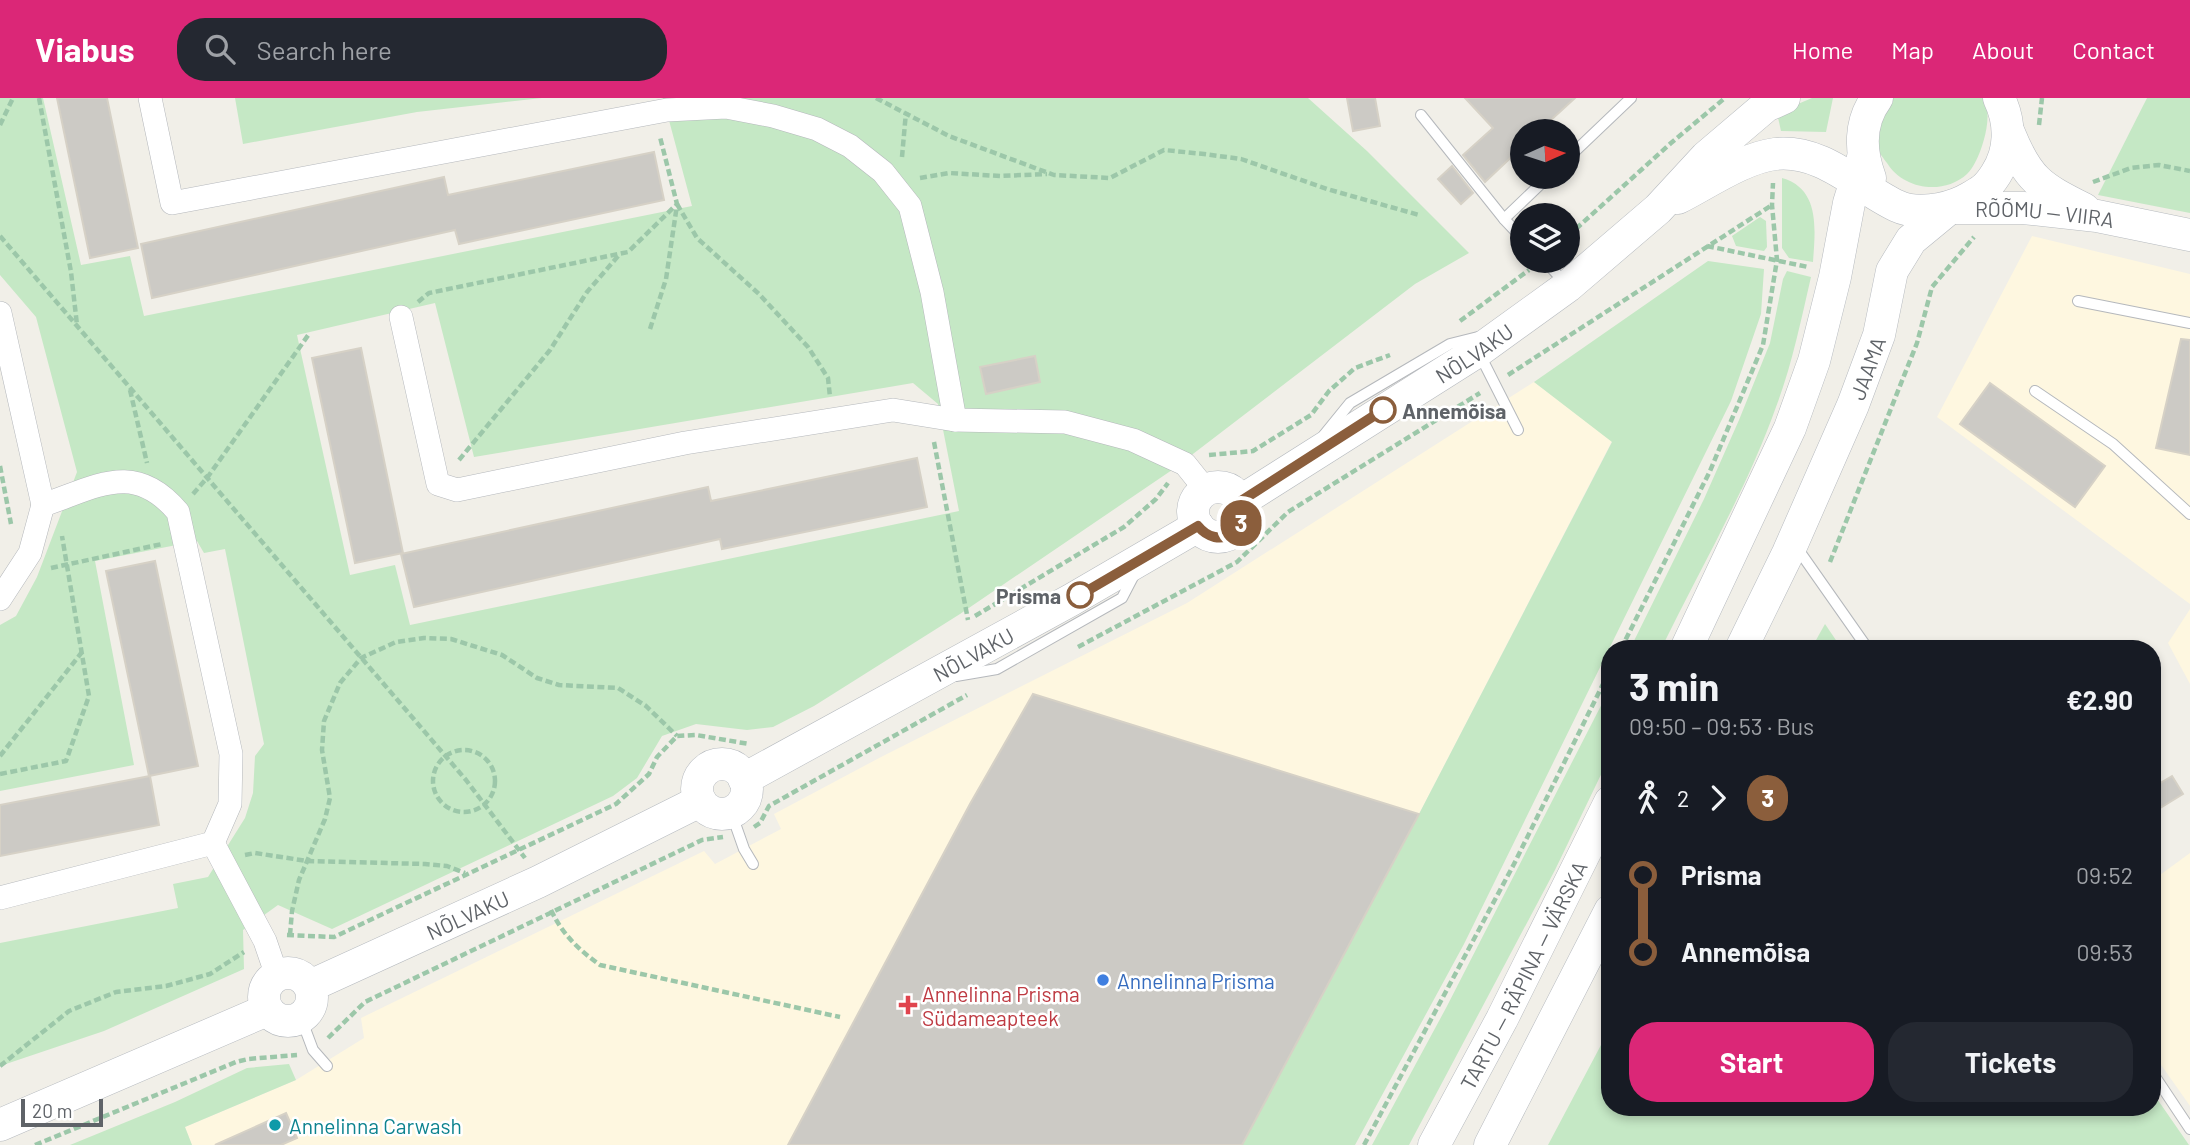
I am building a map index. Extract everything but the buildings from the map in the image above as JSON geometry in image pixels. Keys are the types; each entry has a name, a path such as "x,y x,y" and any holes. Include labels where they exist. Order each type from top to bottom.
{"street":[{"path":"150,98 172,203 654,112 726,107 773,116 817,129 850,146 883,172 910,206 932,292 955,420"},
{"name":"NÕLVAKU","path":"1241,501 1478,351 1568,286 1658,209 1706,157 1766,106 1784,98"},
{"path":"1690,640 1790,428 1814,361 1867,178 1863,136 1867,114 1877,98"},
{"name":"RÕÕMU — VIIRA","path":"1999,98 2009,133 2020,158 2040,185 2098,216"},
{"path":"1951,207 1986,189 2003,163 2009,133 2021,98"},
{"name":"NÕLVAKU","path":"1658,209 1749,161 1775,154 1798,155 1867,178"},
{"name":"RÕÕMU — VIIRA","path":"1867,178 1899,207 1926,210 1951,207 2022,208 2098,216"},
{"name":"JAAMA","path":"1793,542 1853,405 1879,335 1892,271 1911,240 1951,207"},
{"path":"2098,216 2190,235"},
{"path":"0,313 49,503 30,553 0,599"},
{"path":"401,317 438,484 457,490 685,443 893,410 955,420 1065,422 1133,440 1185,464 1205,489"},
{"path":"49,503 103,484 124,481 153,488 178,512 231,754 230,804 218,851 265,941 277,976"},
{"path":"1222,487 1241,501 1243,516 1238,529 1232,534 1217,538 1209,536 1198,526 1194,506 1198,495 1205,489 1222,487"},
{"name":"NÕLVAKU","path":"744,779 1198,526"},
{"path":"1745,640 1793,542"},
{"path":"710,767 732,767 744,779 744,800 731,812 712,812 700,801 699,779 710,767"},
{"name":"NÕLVAKU","path":"310,986 538,882 700,801"},
{"name":"TARTU — RÄPINA — VÄRSKA","path":"1434,1145 1502,1019 1601,820"},
{"path":"0,898 218,851"},
{"path":"1490,1145 1601,929"},
{"path":"292,973 300,975 310,986 313,1000 307,1013 301,1018 287,1022 279,1020 267,1010 264,1003 266,987 277,976 292,973"},
{"path":"0,1125 267,1010"}],"lane":[{"path":"1580,147 1631,98"},
{"path":"1421,115 1510,225"},
{"path":"1504,219 1535,189"},
{"path":"1556,273 1568,286"},
{"path":"2078,301 2190,323"},
{"path":"1302,462 1350,403 1450,344 1508,329"},
{"path":"1478,351 1518,430"},
{"path":"2035,391 2113,444 2190,514"},
{"path":"1793,542 1862,640"},
{"path":"731,812 744,849 753,864"},
{"path":"301,1018 313,1050 327,1066"},
{"path":"2161,1086 2190,1129"}],"path":[{"path":"0,125 13,98"},
{"path":"39,98 71,272 77,325"},
{"path":"877,98 949,136 1051,174"},
{"path":"1580,225 1725,98"},
{"path":"654,112 677,204 696,238 759,294 808,347 828,378 833,420"},
{"path":"910,179 949,173 1110,177 1164,150 1241,159 1339,193 1419,215"},
{"path":"1626,640 1710,471 1763,345 1777,260 1772,205 1775,154"},
{"path":"2091,182 2131,168 2159,165 2190,171"},
{"path":"401,317 429,293 628,252 677,204"},
{"path":"650,329 666,279 677,204"},
{"path":"0,236 445,756 520,850"},
{"path":"1822,583 1917,342 1932,287 1976,236"},
{"path":"1706,245 1812,268"},
{"path":"438,484 550,350 587,292 620,254"},
{"path":"178,512 207,478 309,334"},
{"path":"129,386 153,488"},
{"path":"929,416 968,620"},
{"path":"957,628 1124,527 1156,499 1185,464 1210,455 1253,451"},
{"path":"0,466 12,529"},
{"path":"0,774 66,761 89,696 67,565 49,503"},
{"path":"16,574 185,539"},
{"path":"290,935 299,880 325,819 330,798 322,750 324,721 340,683 361,658 396,642 424,638 450,639 502,655 537,678 559,685 618,688 646,706 677,736"},
{"path":"0,755 83,651"},
{"path":"1364,1145 1514,864 1601,688"},
{"path":"0,1066 69,1011 116,992 166,986 210,974 277,936 334,937 616,804 649,774 657,757 677,736 696,735 749,744 758,742"},
{"path":"465,750 484,758 495,776 491,796 485,805 467,813 456,812 440,801 433,782 438,764 445,756 465,750"},
{"path":"218,851 255,853 307,861 447,866 466,874"},
{"path":"552,911 578,949 600,965 840,1017"}],"shaded area":[{"path":"2032,236 2190,274 2190,604 1937,417"},
{"path":"1534,382 1612,441 1419,814 1242,1145 192,1145 185,1127 296,1080 364,1038 361,1018 704,851 715,864 781,829 774,814 1187,603"},
{"path":"2190,609 2190,684 2168,643"},
{"path":"2190,853 2190,1106 2161,1065 2161,874"}],"green space":[{"path":"0,98 43,98 81,265 130,256 144,316 692,206 663,98 1308,98 1367,151 1469,253 1415,284 1172,470 960,614 814,706 773,727 747,730 696,724 662,736 637,778 613,796 332,929 278,905 243,930 244,969 104,1031 0,1066 0,943 178,908 173,884 208,877 245,818 253,793 255,756 264,744 225,549 204,553 197,541 95,561 134,765 0,791 0,625 16,616 37,577 77,472 36,317 0,275","holes":["435,303 474,457 913,383 938,404 959,511 410,625 395,565 350,575 297,335"]},
{"path":"235,98 542,98 417,112 243,144"},
{"path":"1812,98 1833,98 1826,132 1781,131 1777,113"},
{"path":"1892,98 1985,98 1988,116 1985,134 1978,157 1967,174 1947,185 1924,187 1903,179 1894,172 1879,152 1877,142 1880,122"},
{"path":"2147,98 2190,98 2190,213 2098,195"},
{"path":"1782,178 1795,183 1804,191 1809,201 1814,225 1813,262 1789,258 1782,248"},
{"path":"1760,217 1766,221 1767,247 1764,251 1736,246 1732,236"},
{"path":"1708,261 1764,269 1761,314 1731,401 1613,640 1601,640 1601,665 1464,944 1355,1145 1242,1145 1419,814 1612,442 1534,382"},
{"path":"1787,271 1811,277 1787,375 1764,438 1737,499 1666,640 1634,640 1704,499 1739,420 1770,343"},
{"path":"1825,624 1836,640 1816,640"},
{"path":"1601,706 1601,775 1555,870 1409,1145 1372,1145 1446,1008"},
{"path":"1601,1045 1601,1116 2161,1116 2161,1105 2189,1145 1548,1145"},
{"path":"289,1064 296,1080 185,1127 192,1145 70,1145 175,1102 247,1068"}],"bus line":[{"name":"3","path":"1080,595 1198,526 1209,536 1217,538 1232,534 1238,529 1243,516 1241,501 1383,410"}],"place":[{"name":"Annemõisa","path":"1383,410"},
{"name":"Prisma","path":"1080,595"},
{"name":"Annelinna Prisma","path":"1103,980"},
{"name":"Annelinna Prisma Südameapteek","path":"908,1005"},
{"name":"Annelinna Carwash","path":"275,1125"}]}
